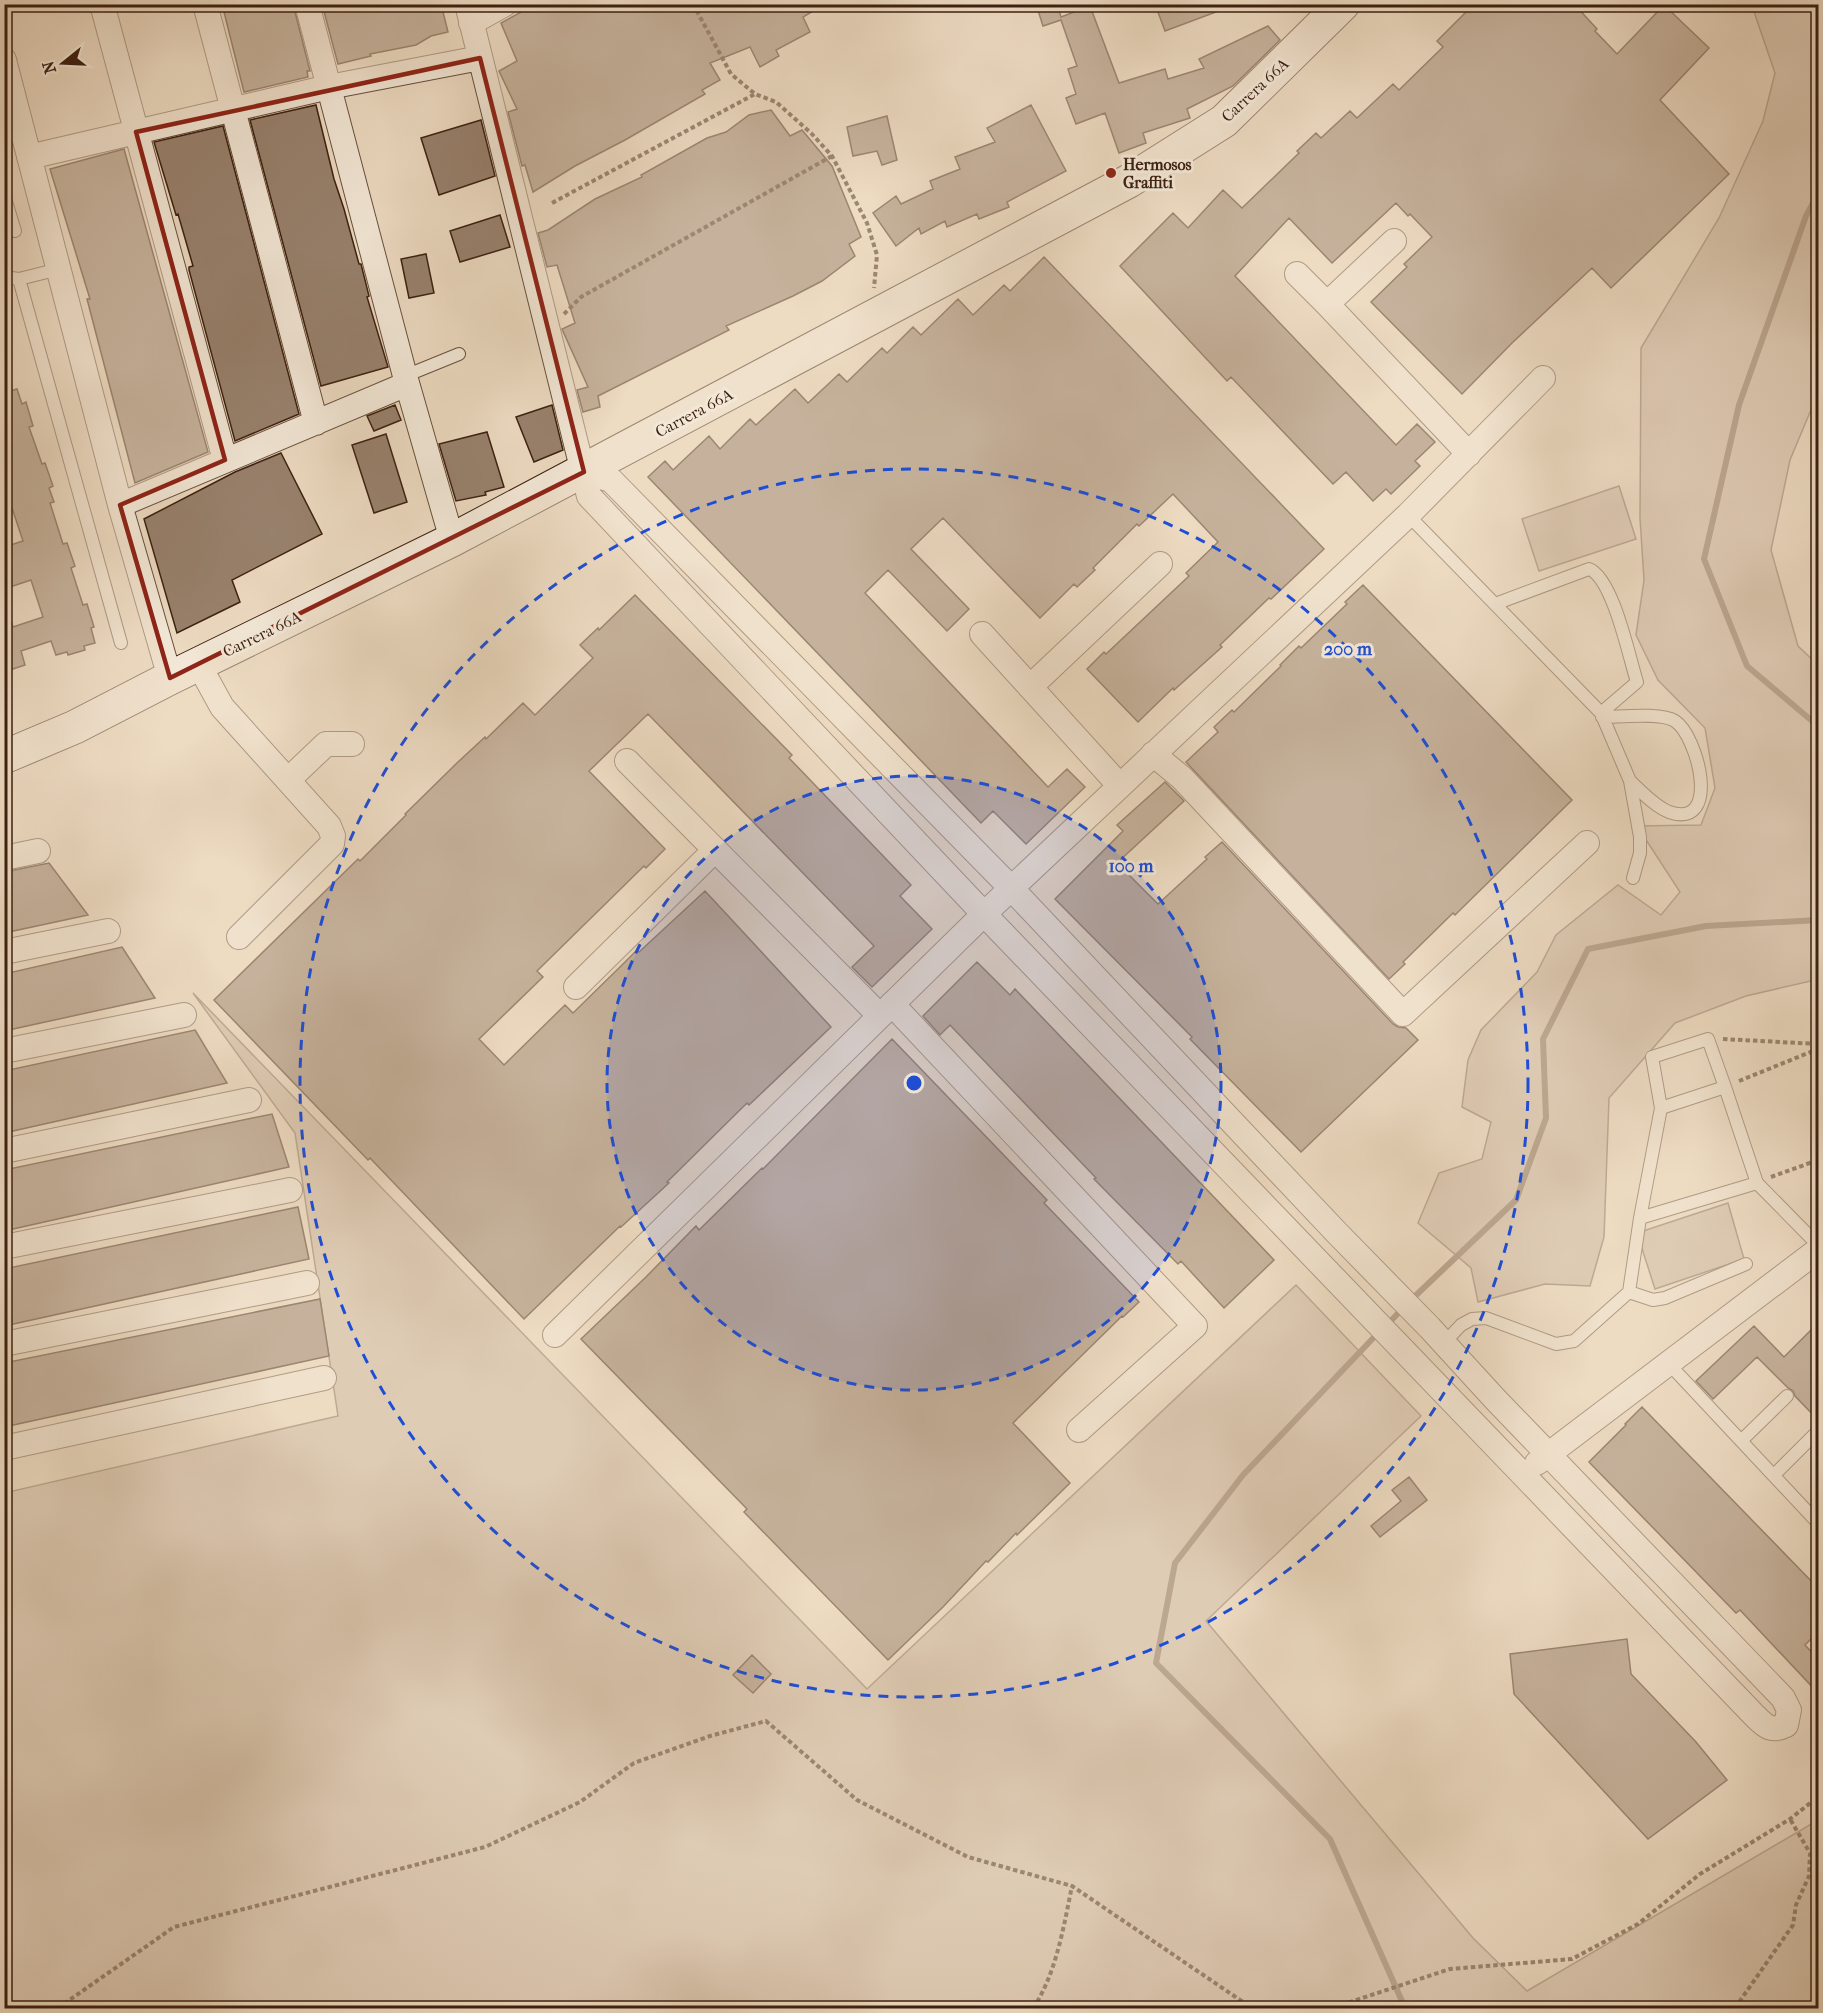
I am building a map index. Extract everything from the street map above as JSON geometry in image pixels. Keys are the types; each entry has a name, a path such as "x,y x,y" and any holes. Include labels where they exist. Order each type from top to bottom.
{"street":[{"path":"102,4 225,460"},
{"path":"205,4 316,423"},
{"path":"307,4 406,380 452,540"},
{"path":"505,4 469,14 589,496 984,914 1767,1728 1778,1729 1786,1725 1789,1710 1783,1698 1548,1455 1437,1335 1336,1233 1011,888 611,480 584,472"},
{"name":"Carrera 66A","path":"4,758 75,727 452,540 1129,181 1224,121 1343,4"},
{"path":"29,157 329,87 480,58"},
{"path":"4,60 120,505 184,672 222,707 329,826 333,836 332,844 239,937"},
{"path":"1327,303 1394,241"},
{"path":"1297,274 1469,454"},
{"path":"555,1335 984,914 1408,514 1543,378"},
{"path":"120,505 316,423 406,380"},
{"path":"1030,687 1160,564"},
{"path":"982,634 1120,786"},
{"path":"288,780 326,744 352,744"},
{"path":"1153,754 1182,778 1404,1014 1587,843"},
{"path":"627,761 715,850 886,1010 1195,1326 1079,1430"},
{"path":"576,987 715,850"},
{"path":"4,858 38,852"},
{"path":"4,952 108,931"},
{"path":"4,1051 184,1015"},
{"path":"4,1151 249,1100"},
{"path":"4,1247 290,1190"},
{"path":"1523,1474 1818,1250"},
{"path":"4,1344 307,1283"},
{"path":"4,1448 324,1378"}],"lane":[{"path":"4,195 15,231"},
{"path":"4,277 19,279 59,268"},
{"path":"19,279 121,642"},
{"path":"406,380 459,354"},
{"path":"1408,514 1601,715 1630,780 1640,837 1640,853 1632,878"},
{"path":"1495,604 1589,569 1599,575 1616,610 1637,682 1601,715"},
{"path":"1601,715 1660,717 1675,721 1694,750 1701,782 1700,803 1692,812 1669,812 1656,804 1630,780"},
{"path":"1437,1335 1472,1319 1486,1318 1556,1344 1574,1341 1629,1292 1640,1218 1661,1108 1652,1057 1708,1039 1757,1183 1818,1245"},
{"path":"1661,1108 1725,1087"},
{"path":"1640,1218 1757,1183"},
{"path":"1629,1292 1653,1300 1665,1298 1746,1264"},
{"path":"1669,1364 1773,1475 1817,1517"},
{"path":"1741,1441 1787,1396"},
{"path":"1773,1475 1816,1432"}],"path":[{"path":"693,4 731,74 755,94 776,102 812,133 832,156 867,223 878,255 874,291 859,325"},
{"path":"552,202 755,94"},
{"path":"547,331 581,297 832,156"},
{"path":"1708,1039 1818,1044"},
{"path":"1725,1087 1818,1049"},
{"path":"1757,1183 1818,1160"},
{"path":"58,2008 174,1927 485,1847 580,1803 634,1763 710,1736 766,1721 857,1800 968,1857 1072,1886 1246,2004 1335,2007 1450,1970 1572,1959 1638,1924 1700,1874 1790,1819 1818,1797"},
{"path":"1735,2008 1793,1925 1796,1905 1809,1876 1810,1853 1790,1819"},
{"path":"1033,2008 1042,1995 1062,1931 1072,1886"}],"highlighted area":[{"path":"480,58 584,472 170,678 120,505 225,460 136,132"}],"shaded area":[{"path":"1744,5 1818,5 1818,393 1790,460 1771,550 1798,646 1818,665 1818,982 1815,980 1746,996 1675,1023 1609,1098 1604,1237 1590,1286 1545,1284 1478,1302 1471,1268 1418,1223 1439,1173 1482,1159 1491,1122 1462,1107 1468,1060 1481,1030 1537,972 1556,935 1618,885 1661,915 1680,892 1637,826 1701,825 1715,788 1705,728 1658,680 1636,635 1644,580 1640,518 1641,348 1719,218 1763,121 1775,73 1752,6"},
{"path":"1619,486 1636,539 1539,571 1522,519"},
{"path":"193,993 867,1689 1296,1285 1421,1416 1206,1621 1473,1938 1527,1991 1818,1820 1818,2008 5,2008 4,1493 338,1416 295,1133"},
{"path":"1728,1203 1744,1259 1655,1289 1637,1233"}],"building":[{"path":"222,4 293,4 310,71 307,71 308,77 244,92"},
{"path":"322,4 441,4 448,32 431,36 416,45 370,54 371,56 338,64"},
{"path":"536,4 825,4 803,17 810,32 776,50 779,56 760,67 750,47 710,63 720,80 702,90 705,94 533,192 525,165 522,166 508,112 517,109 499,71 517,61 501,23"},
{"path":"1036,4 1057,4 1061,17 1090,6 1119,83 1165,69 1168,79 1204,68 1199,59 1268,26 1280,40 1233,86 1187,109 1190,118 1143,133 1146,143 1119,153 1105,113 1076,124 1066,98 1076,94 1068,69 1077,66 1061,20 1043,26"},
{"path":"1155,4 1232,4 1232,6 1165,31"},
{"path":"1474,4 1574,4 1617,54 1664,5 1709,48 1660,100 1729,174 1611,288 1592,268 1512,343 1462,394 1371,302 1407,267 1404,264 1432,237 1410,214 1408,216 1396,203 1332,263 1289,218 1235,276 1396,445 1417,424 1435,442 1415,461 1420,466 1391,494 1386,489 1373,501 1346,472 1333,484 1231,377 1227,381 1120,266 1173,213 1188,228 1223,190 1242,208 1299,153 1297,151 1316,133 1321,138 1350,111 1357,118 1393,84 1399,90 1443,47 1437,41"},
{"path":"316,105 334,179 359,264 361,264 369,296 367,297 388,367 321,386 250,120"},
{"path":"1031,105 1066,171 1007,202 1009,207 979,219 977,214 947,227 945,221 921,234 919,228 896,246 873,213 896,196 901,204 933,189 930,181 960,169 955,157 995,142 987,128"},
{"path":"771,110 790,136 802,130 832,166 861,237 849,244 855,256 822,281 726,326 729,330 598,396 600,407 583,412 577,390 588,387 562,329 575,323 557,265 547,267 538,233 548,230 595,199 642,177 641,175 707,138 726,132 749,115"},
{"path":"887,116 897,160 882,165 877,151 853,156 847,127"},
{"path":"481,120 495,176 439,195 421,138"},
{"path":"223,126 299,414 235,441 189,270 189,267 193,266 154,142"},
{"path":"124,149 208,452 135,483 87,299 90,299 50,169"},
{"path":"500,215 510,247 460,262 450,231"},
{"path":"426,254 434,293 409,298 401,259"},
{"path":"1044,257 1324,549 1220,645 1222,647 1174,690 1173,688 1138,722 1087,669 1189,576 1186,573 1218,542 1173,494 1139,526 1137,524 1093,568 1095,570 1077,587 1074,584 1040,618 943,518 911,549 969,609 947,631 888,570 865,593 1048,787 1067,769 1085,787 1026,844 993,811 981,823 648,477 665,461 673,470 709,436 720,449 750,419 756,425 795,389 808,403 839,374 847,382 882,348 887,353 913,327 921,335 958,299 973,315 1004,285 1010,291"},
{"path":"17,389 22,404 26,402 33,426 29,427 42,464 45,463 53,486 49,488 54,502 50,503 63,544 67,543 75,566 71,568 83,605 87,604 94,627 91,628 95,643 84,646 85,650 68,655 67,652 56,655 51,641 21,651 25,665 4,672 4,612 8,611 13,627 43,617 31,580 4,589 4,547 23,541 9,499 4,501 4,393"},
{"path":"395,405 401,420 374,431 367,416"},
{"path":"552,405 563,450 534,462 516,417"},
{"path":"487,432 504,487 485,492 486,495 456,501 439,444"},
{"path":"386,434 407,502 374,513 352,445"},
{"path":"281,453 322,534 232,580 240,602 177,633 144,519 235,472"},
{"path":"1363,585 1572,800 1455,915 1453,913 1389,979 1186,762 1218,732 1214,727 1232,710 1234,712 1299,646 1301,648 1347,604 1345,602"},
{"path":"635,595 792,755 789,758 911,885 900,896 932,929 872,987 852,967 874,946 648,714 589,771 665,849 646,868 644,866 537,971 543,977 479,1039 504,1065 565,1005 573,1013 637,950 639,952 705,891 831,1027 749,1105 747,1103 667,1182 669,1183 620,1226 524,1319 214,1000 358,859 360,861 458,762 523,703 535,715 593,658 580,645"},
{"path":"1165,782 1184,801 1117,863 1158,904 1222,842 1393,1024 1406,1028 1418,1040 1301,1152 1190,1039 1192,1037 1055,899 1123,831 1117,825"},
{"path":"49,863 88,915 4,933 4,872"},
{"path":"122,947 155,998 4,1031 4,974"},
{"path":"977,962 1010,995 1015,989 1274,1260 1224,1308 1181,1261 1178,1264 1094,1179 1096,1178 950,1025 940,1035 923,1016"},
{"path":"195,1030 227,1083 4,1133 4,1071"},
{"path":"892,1039 1047,1200 1044,1203 1139,1302 1013,1423 1070,1483 988,1562 986,1561 943,1607 888,1660 744,1512 747,1509 581,1339 696,1226 699,1230 763,1169"},
{"path":"272,1114 289,1167 4,1231 4,1170"},
{"path":"298,1207 309,1259 4,1326 4,1269"},
{"path":"320,1299 329,1356 4,1427 4,1363"},
{"path":"1818,1323 1818,1420 1793,1391 1757,1357 1713,1399 1696,1381 1754,1326 1784,1357"},
{"path":"1642,1407 1818,1588 1818,1632 1805,1645 1818,1659 1818,1693 1740,1610 1736,1613 1589,1462"},
{"path":"1409,1477 1427,1500 1380,1537 1371,1526 1401,1501 1392,1490"},
{"path":"1627,1639 1631,1674 1696,1742 1727,1780 1648,1839 1514,1694 1510,1654"},
{"path":"752,1655 771,1674 753,1693 733,1675"}],"waterway":[{"path":"1818,194 1806,216 1739,405 1704,559 1747,666 1818,726"},
{"path":"1411,1300 1516,1200 1546,1118 1543,1039 1588,949 1706,926 1818,920"},
{"path":"1386,1326 1404,1307"},
{"path":"1378,1333 1243,1475 1175,1563 1156,1663 1330,1839 1405,2008"}],"place":[{"name":"Hermosos Graffiti","path":"1111,173"}]}
